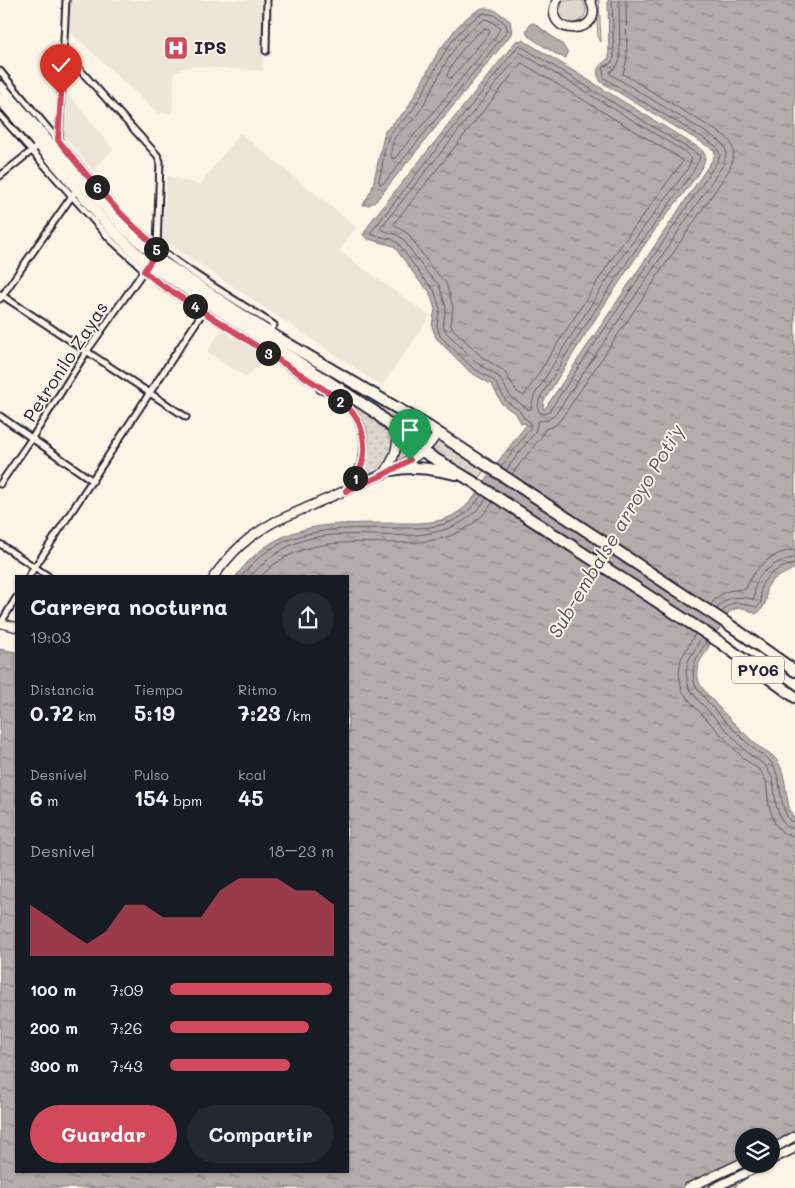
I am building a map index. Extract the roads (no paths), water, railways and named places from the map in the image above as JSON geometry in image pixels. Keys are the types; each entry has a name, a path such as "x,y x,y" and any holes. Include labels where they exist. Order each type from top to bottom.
{"highway":[{"name":"PY06","path":"0,86 57,144 80,186"},
{"name":"PY06","path":"0,99 35,148 80,186 125,230 151,259 206,308 340,388 375,412 422,451 476,483 721,643 795,697"},
{"name":"PY06","path":"151,259 268,332 437,433 731,626 795,671"},
{"path":"322,388 340,388"},
{"path":"392,470 425,468 465,476"}],"main road":[{"path":"556,1 554,12 556,19 567,29 574,29 582,28 591,17 593,10 590,0"},
{"path":"383,475 395,454 398,432 405,420 410,416"},
{"path":"215,575 242,543 256,532 274,522 383,475 422,451 433,441 437,433"},
{"path":"0,623 15,627"},
{"path":"780,1145 795,1136"},
{"path":"780,1156 795,1148"},
{"path":"688,1188 735,1166"},
{"path":"714,1188 745,1173"}],"street":[{"path":"57,144 66,0"},
{"path":"266,50 267,0"},
{"path":"63,51 157,154 160,161 151,259 111,240 80,186 1,296 186,417"},
{"path":"0,71 57,144"},
{"path":"0,115 35,148 0,176"},
{"name":"Petronilo Zayas","path":"0,484 32,438 87,351 151,259"},
{"path":"30,575 206,308 351,410 357,419 362,436 364,454 362,465 346,491"},
{"path":"0,416 93,481"},
{"path":"0,544 46,575"},
{"path":"0,623 15,600"}],"water":[{"name":"Sub-embalse arroyo Poti'y","path":"608,0 795,0 795,568 772,580 766,589 764,606 756,614 743,608 729,612 699,663 698,675 702,687 716,704 752,740 771,754 778,763 784,778 788,804 795,820 795,1140 780,1152 780,1128 735,1128 735,1173 754,1173 733,1188 0,1188 0,649 15,652 15,1173 349,1173 349,575 237,575 253,557 271,543 311,528 355,523 423,523 451,517 464,508 475,496 499,460 527,424 521,423 516,414 502,404 492,385 470,372 436,338 432,326 435,309 429,291 420,282 394,246 368,239 363,235 372,220 516,41 523,40 698,147 705,156 697,175 657,227 585,335 544,401 544,410 715,154 714,150 601,82 598,74 600,65 609,58"},
{"path":"482,8 494,10 510,21 512,32 509,37 376,201 369,205 363,205 372,189 385,131 407,109 438,52 457,27 470,15"},
{"path":"534,23 562,44 568,53 566,58 559,56 528,36 526,31 530,24"}],"place":[{"name":"IPS","path":"176,48"}]}
